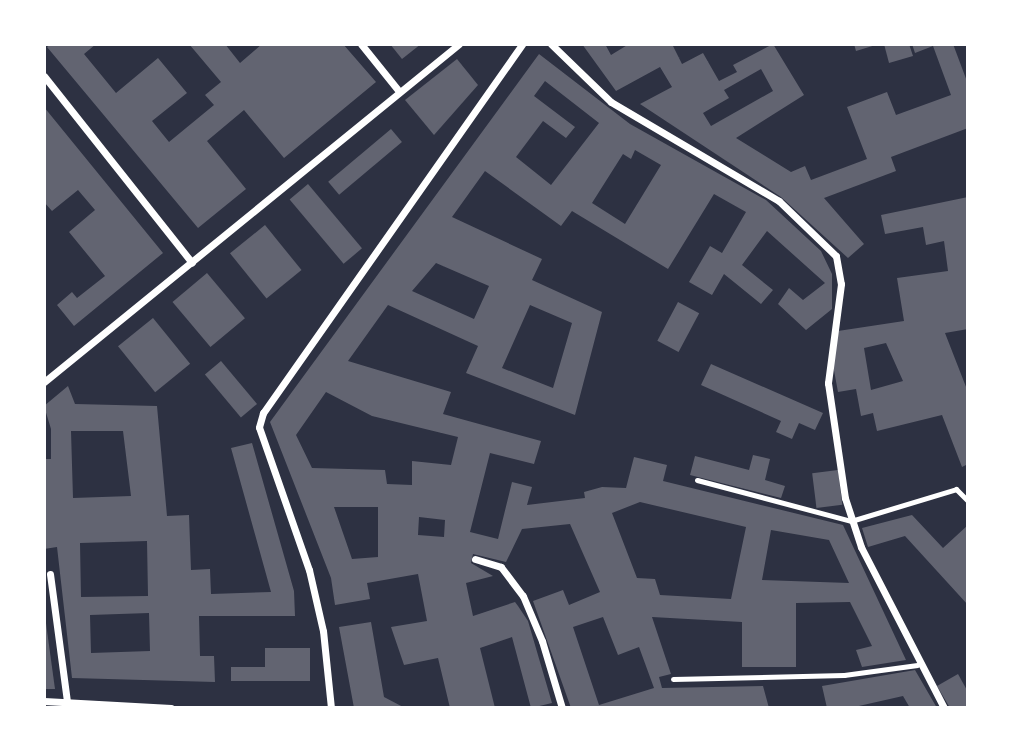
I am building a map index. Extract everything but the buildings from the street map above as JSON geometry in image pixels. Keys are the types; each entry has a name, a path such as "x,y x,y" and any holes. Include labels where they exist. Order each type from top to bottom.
{"street":[{"path":"360,44 398,90"},
{"path":"44,382 192,263 398,90 459,44"},
{"path":"331,708 323,631 309,570 259,427 263,414 522,44"},
{"path":"551,44 611,102 779,201 836,256 841,284 829,392 851,521 917,665 944,708"},
{"path":"44,76 192,263"},
{"path":"475,559 501,567 523,596 542,642 562,708"},
{"path":"50,574 68,702"},
{"path":"44,701 171,708"}],"lane":[{"path":"697,480 851,521 956,489 968,501"},
{"path":"673,679 844,675 917,665"}]}
